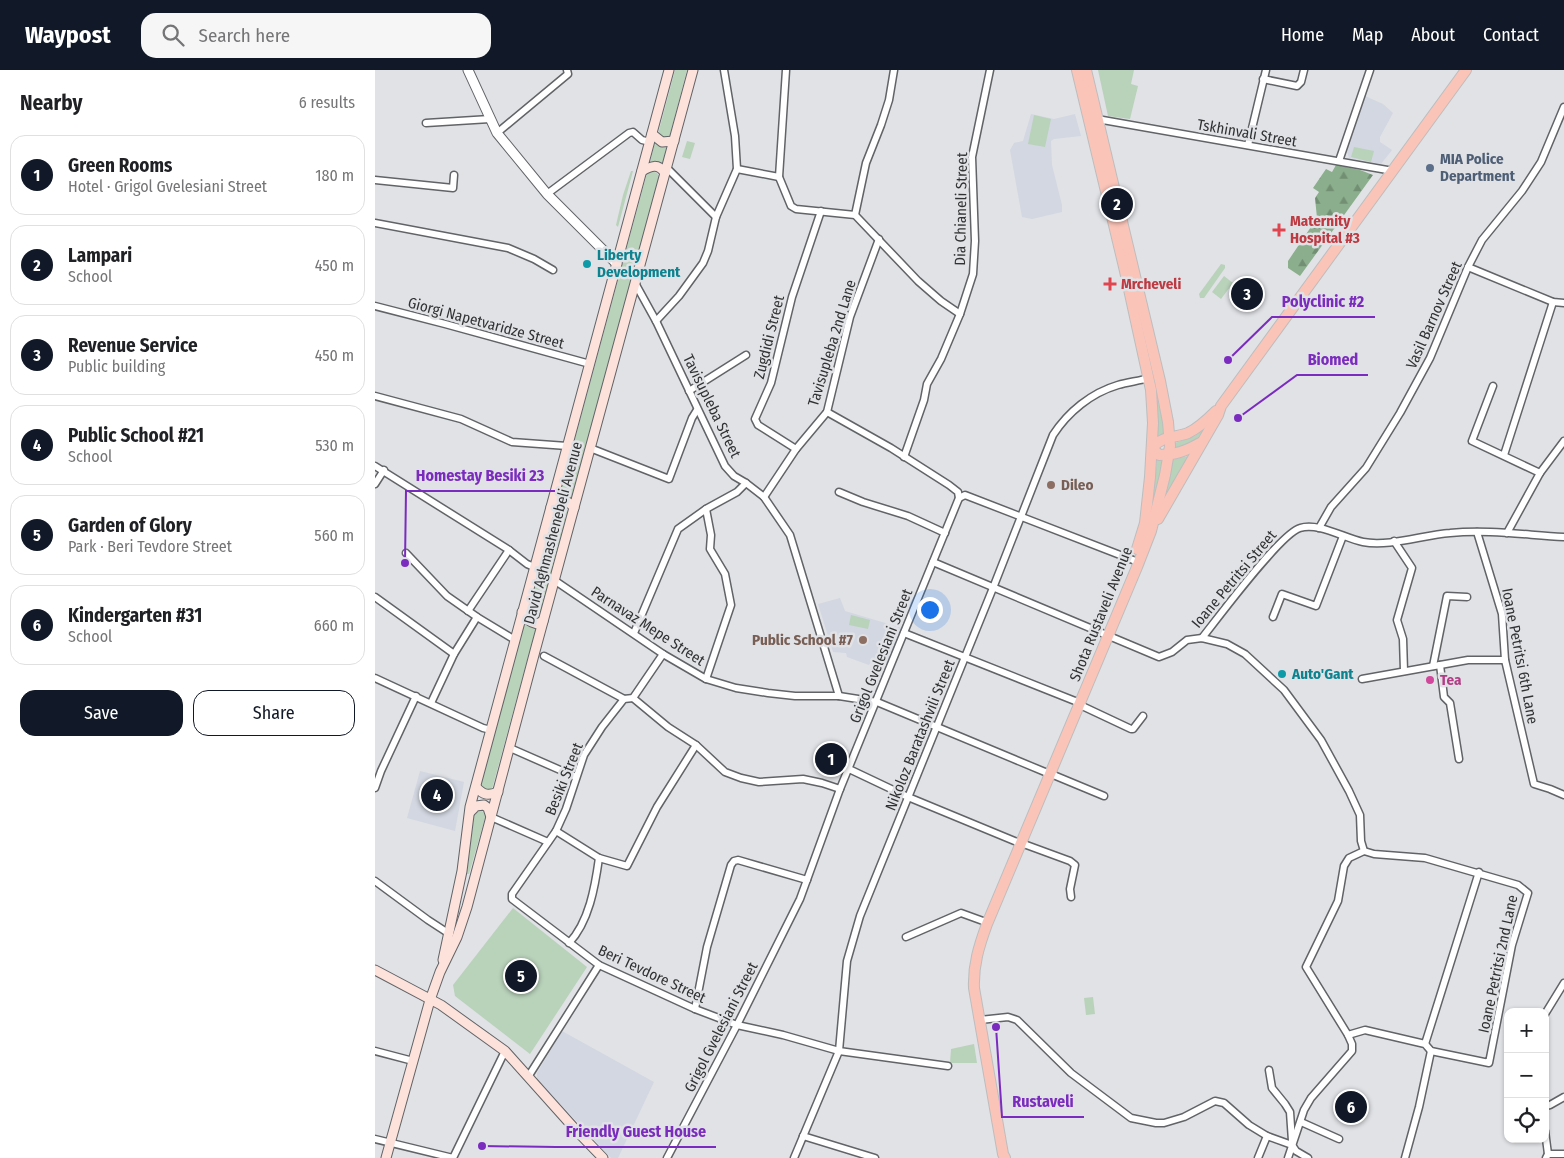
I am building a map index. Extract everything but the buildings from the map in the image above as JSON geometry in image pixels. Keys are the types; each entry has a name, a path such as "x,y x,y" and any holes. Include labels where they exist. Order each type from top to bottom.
{"main road":[{"name":"David Aghmashenebeli Avenue","path":"440,972 462,871 470,812 476,787 669,70"},
{"name":"David Aghmashenebeli Avenue","path":"386,1158 430,1000 440,972 457,937 491,817 693,70"},
{"name":"Shota Rustaveli Avenue","path":"1077,70 1149,378 1152,409 1152,448 1145,523 1106,635"},
{"name":"Shota Rustaveli Avenue","path":"997,1154 970,986 971,958 974,945 1151,531 1169,455 1170,438 1162,394 1136,276 1086,70"},
{"path":"1201,443 1187,451 1169,455 1159,455 1152,448 1158,440 1170,438 1195,429 1221,406 1466,70"},
{"path":"651,138 662,142 674,140"},
{"path":"641,171 656,166 666,170"},
{"path":"1151,531 1218,415 1221,406"},
{"path":"551,507 558,501 565,501 571,503 574,508"},
{"path":"522,612 526,619 532,622 537,624 543,621"},
{"path":"476,787 484,794 489,795 498,792"},
{"path":"470,812 476,806 484,805 488,808 491,817"},
{"name":"Shota Rustaveli Avenue","path":"1005,1158 974,988 973,973 975,959 987,924 1019,842"},
{"path":"375,970 441,1005 505,1052 573,1128 603,1158"}],"street":[{"path":"468,70 497,133 547,194 617,264"},
{"path":"497,133 568,74 567,70"},
{"path":"656,321 679,296 703,263 709,251 716,217 737,169 735,136 724,70"},
{"path":"786,70 779,177 793,208 855,215 918,281 941,301 960,314"},
{"path":"855,215 866,163 889,100 894,70"},
{"name":"Dia Chianeli Street","path":"904,457 924,400 927,384 941,359 960,314 973,274 975,240 972,157 990,70"},
{"path":"1248,145 1266,70"},
{"path":"1263,80 1297,86 1301,82 1304,70"},
{"path":"1339,161 1370,70"},
{"name":"Vasil Barnov Street","path":"1319,528 1331,507 1366,468 1400,413 1430,358 1468,268 1482,240 1522,191 1541,162 1564,107"},
{"path":"426,123 490,119"},
{"name":"Tskhinvali Street","path":"1097,119 1393,171"},
{"path":"547,194 629,133 633,132 642,140 651,138"},
{"path":"737,169 779,177"},
{"path":"666,170 716,217"},
{"path":"375,180 453,188 454,175"},
{"name":"Zugdidi Street","path":"796,449 758,426 755,420 771,383 792,297 821,211"},
{"path":"375,223 508,248 534,258 553,270"},
{"name":"Tavisupleba 2nd Lane","path":"763,497 796,449 827,412 849,317 879,239"},
{"path":"1468,268 1553,302 1564,303"},
{"name":"Tavisupleba Street","path":"635,283 656,321 725,466 734,476 763,497 790,535 839,696"},
{"path":"1504,456 1553,302"},
{"name":"Giorgi Napetvaridze Street","path":"375,306 590,364"},
{"path":"689,391 746,355"},
{"name":"Nikoloz Baratashvili Street","path":"794,1158 839,1051 847,961 860,916 1053,435 1061,422 1093,395 1118,385 1149,378"},
{"path":"1493,386 1472,441 1539,473"},
{"path":"375,396 461,419 512,442 567,446"},
{"path":"590,448 669,479 692,418 697,410"},
{"path":"827,412 949,485 958,492 959,498 965,495 1133,560"},
{"path":"1507,533 1539,473 1564,441"},
{"path":"375,466 509,550 527,564 535,567"},
{"path":"375,484 384,470"},
{"path":"634,633 678,529 706,509 737,492 746,483"},
{"path":"839,492 907,516 945,532"},
{"name":"Grigol Gvelesiani Street","path":"667,1158 791,919 840,789 959,498"},
{"path":"706,509 711,535 710,549 725,574 731,605 706,679"},
{"name":"Ioane Petritsi Street","path":"1106,635 1159,657 1172,652 1187,640 1202,638 1290,533 1300,528 1319,528 1364,542 1394,541 1449,533 1477,532 1564,537"},
{"name":"Ioane Petritsi 6th Lane","path":"1477,532 1502,614 1505,660 1534,784 1564,795"},
{"path":"1273,617 1282,594 1316,606 1343,536"},
{"path":"1394,541 1413,568 1397,620 1403,639 1404,671"},
{"path":"468,611 509,550"},
{"path":"406,553 447,596 515,640"},
{"path":"933,562 1106,635"},
{"name":"Parnavaz Mepe Street","path":"554,580 663,654 706,679 736,688 768,693 795,696 839,696 877,702 1104,796"},
{"path":"1459,759 1450,703 1444,697 1436,665 1447,596 1467,596"},
{"path":"375,597 453,654"},
{"path":"431,703 453,654 477,617"},
{"path":"904,633 1078,703 1131,729 1136,727 1143,716"},
{"path":"1202,638 1227,644 1245,654 1284,690 1321,740 1360,815 1361,841 1364,852 1349,858 1344,866 1338,900 1306,967 1348,1035 1352,1044 1352,1050 1311,1098 1304,1110 1288,1158"},
{"path":"633,698 663,654"},
{"path":"544,656 624,699 633,698 668,727 696,745 725,772 759,782 803,779 840,789"},
{"path":"1363,679 1468,660 1505,660"},
{"path":"375,678 491,730"},
{"path":"375,788 416,696"},
{"name":"Besiki Street","path":"512,897 556,831 566,809 584,754 624,699"},
{"path":"556,831 599,858 625,866 628,865 657,808 696,745"},
{"path":"510,748 576,777"},
{"path":"849,769 908,797 1070,861 1075,865 1070,889 1071,897"},
{"path":"491,817 548,842"},
{"name":"Ioane Petritsi 2nd Lane","path":"1364,852 1425,858 1479,872 1518,885 1528,893 1512,945 1489,1063 1431,1051"},
{"path":"569,943 575,936 587,911 597,879 599,858"},
{"path":"695,1009 707,947 731,864 738,860 807,880"},
{"path":"1425,1044 1479,872"},
{"path":"375,881 449,933"},
{"name":"Beri Tevdore Street","path":"512,897 599,966 695,1009 737,1025 783,1035 839,1051 948,1066"},
{"path":"906,937 961,913 983,921"},
{"path":"528,1077 599,966"},
{"path":"1549,1008 1564,983"},
{"path":"980,1020 1008,1017 1017,1020 1071,1073 1131,1118 1164,1123 1185,1117 1215,1101 1224,1103 1249,1125 1267,1136 1292,1145"},
{"path":"1348,1035 1365,1030 1425,1044 1431,1051 1419,1107 1405,1158"},
{"path":"375,1051 413,1060"},
{"path":"375,1139 453,1158 505,1052"},
{"path":"1269,1070 1272,1088 1290,1112 1292,1145 1296,1151 1308,1158"},
{"path":"1549,1105 1564,1097"},
{"path":"1301,1122 1339,1138"},
{"path":"803,1136 875,1158"},
{"path":"1258,1158 1267,1136"},
{"path":"1546,1143 1547,1156 1564,1154"}],"shaded area":[{"path":"1365,96 1383,104 1393,113 1380,137 1380,142 1392,150 1381,164 1349,158 1347,152 1350,128"},
{"path":"1031,114 1054,119 1075,114 1081,136 1051,141 1052,165 1062,212 1032,219 1022,217 1010,150 1014,143 1023,141"},
{"name":"Public School #7","path":"840,598 845,611 902,628 885,667 870,663 869,665 847,657 846,653 833,652 818,604"},
{"path":"420,771 464,782 455,831 407,818"},
{"path":"562,1031 654,1082 618,1158 611,1158 537,1079 537,1073"}],"green space":[{"path":"675,70 687,70 670,135 665,138 658,134"},
{"path":"1098,70 1134,70 1131,84 1138,86 1130,119 1108,116"},
{"path":"1034,115 1051,119 1045,147 1028,144"},
{"path":"687,141 695,143 690,159 682,157"},
{"path":"655,142 660,146 667,145 662,166 657,161 650,162"},
{"path":"1354,147 1374,151 1371,162 1351,157"},
{"path":"1336,165 1373,175 1300,276 1288,268 1288,261 1317,218 1315,198 1319,192 1313,188 1326,169 1332,172"},
{"path":"631,171 633,171 618,227 616,225"},
{"path":"652,171 659,176 572,497 564,498 560,494 647,173"},
{"path":"1221,264 1225,265 1225,268 1204,298 1200,298 1199,294"},
{"path":"1224,276 1233,283 1221,299 1212,292"},
{"path":"1156,391 1165,434 1158,435"},
{"path":"1203,430 1195,440 1174,449 1175,443 1195,436"},
{"path":"1188,456 1162,505 1172,460"},
{"path":"1157,460 1163,461 1152,506"},
{"path":"559,506 567,512 540,616 534,618 530,617 527,613 556,508"},
{"path":"851,615 870,620 868,629 849,625"},
{"path":"524,624 536,628 492,789 489,792 481,785"},
{"path":"480,810 485,813 485,818 469,874 467,874 475,811"},
{"path":"513,908 587,967 530,1054 455,996 453,985"},
{"path":"1093,997 1095,1014 1086,1015 1084,998"},
{"path":"974,1044 977,1063 950,1063 951,1049"}],"water":[{"path":"522,976 525,977 525,987 518,988 515,987 514,980 515,977"}],"place":[{"name":"MIA Police Department","path":"1430,168"},
{"name":"Lampari","path":"1117,204"},
{"name":"Maternity Hospital #3","path":"1279,230"},
{"name":"Liberty Development","path":"587,264"},
{"name":"Mrcheveli","path":"1110,284"},
{"name":"Revenue Service","path":"1247,294"},
{"name":"Polyclinic #2","path":"1228,360"},
{"name":"Biomed","path":"1238,418"},
{"name":"Dileo","path":"1051,485"},
{"name":"Homestay Besiki 23","path":"405,563"},
{"name":"Public School #7","path":"863,640"},
{"name":"Auto'Gant","path":"1282,674"},
{"name":"Tea","path":"1430,680"},
{"name":"Green Rooms","path":"831,759"},
{"name":"Public School #21","path":"437,795"},
{"name":"Garden of Glory","path":"521,976"},
{"name":"Rustaveli","path":"996,1027"},
{"name":"Kindergarten #31","path":"1351,1107"},
{"name":"Friendly Guest House","path":"482,1146"}]}
